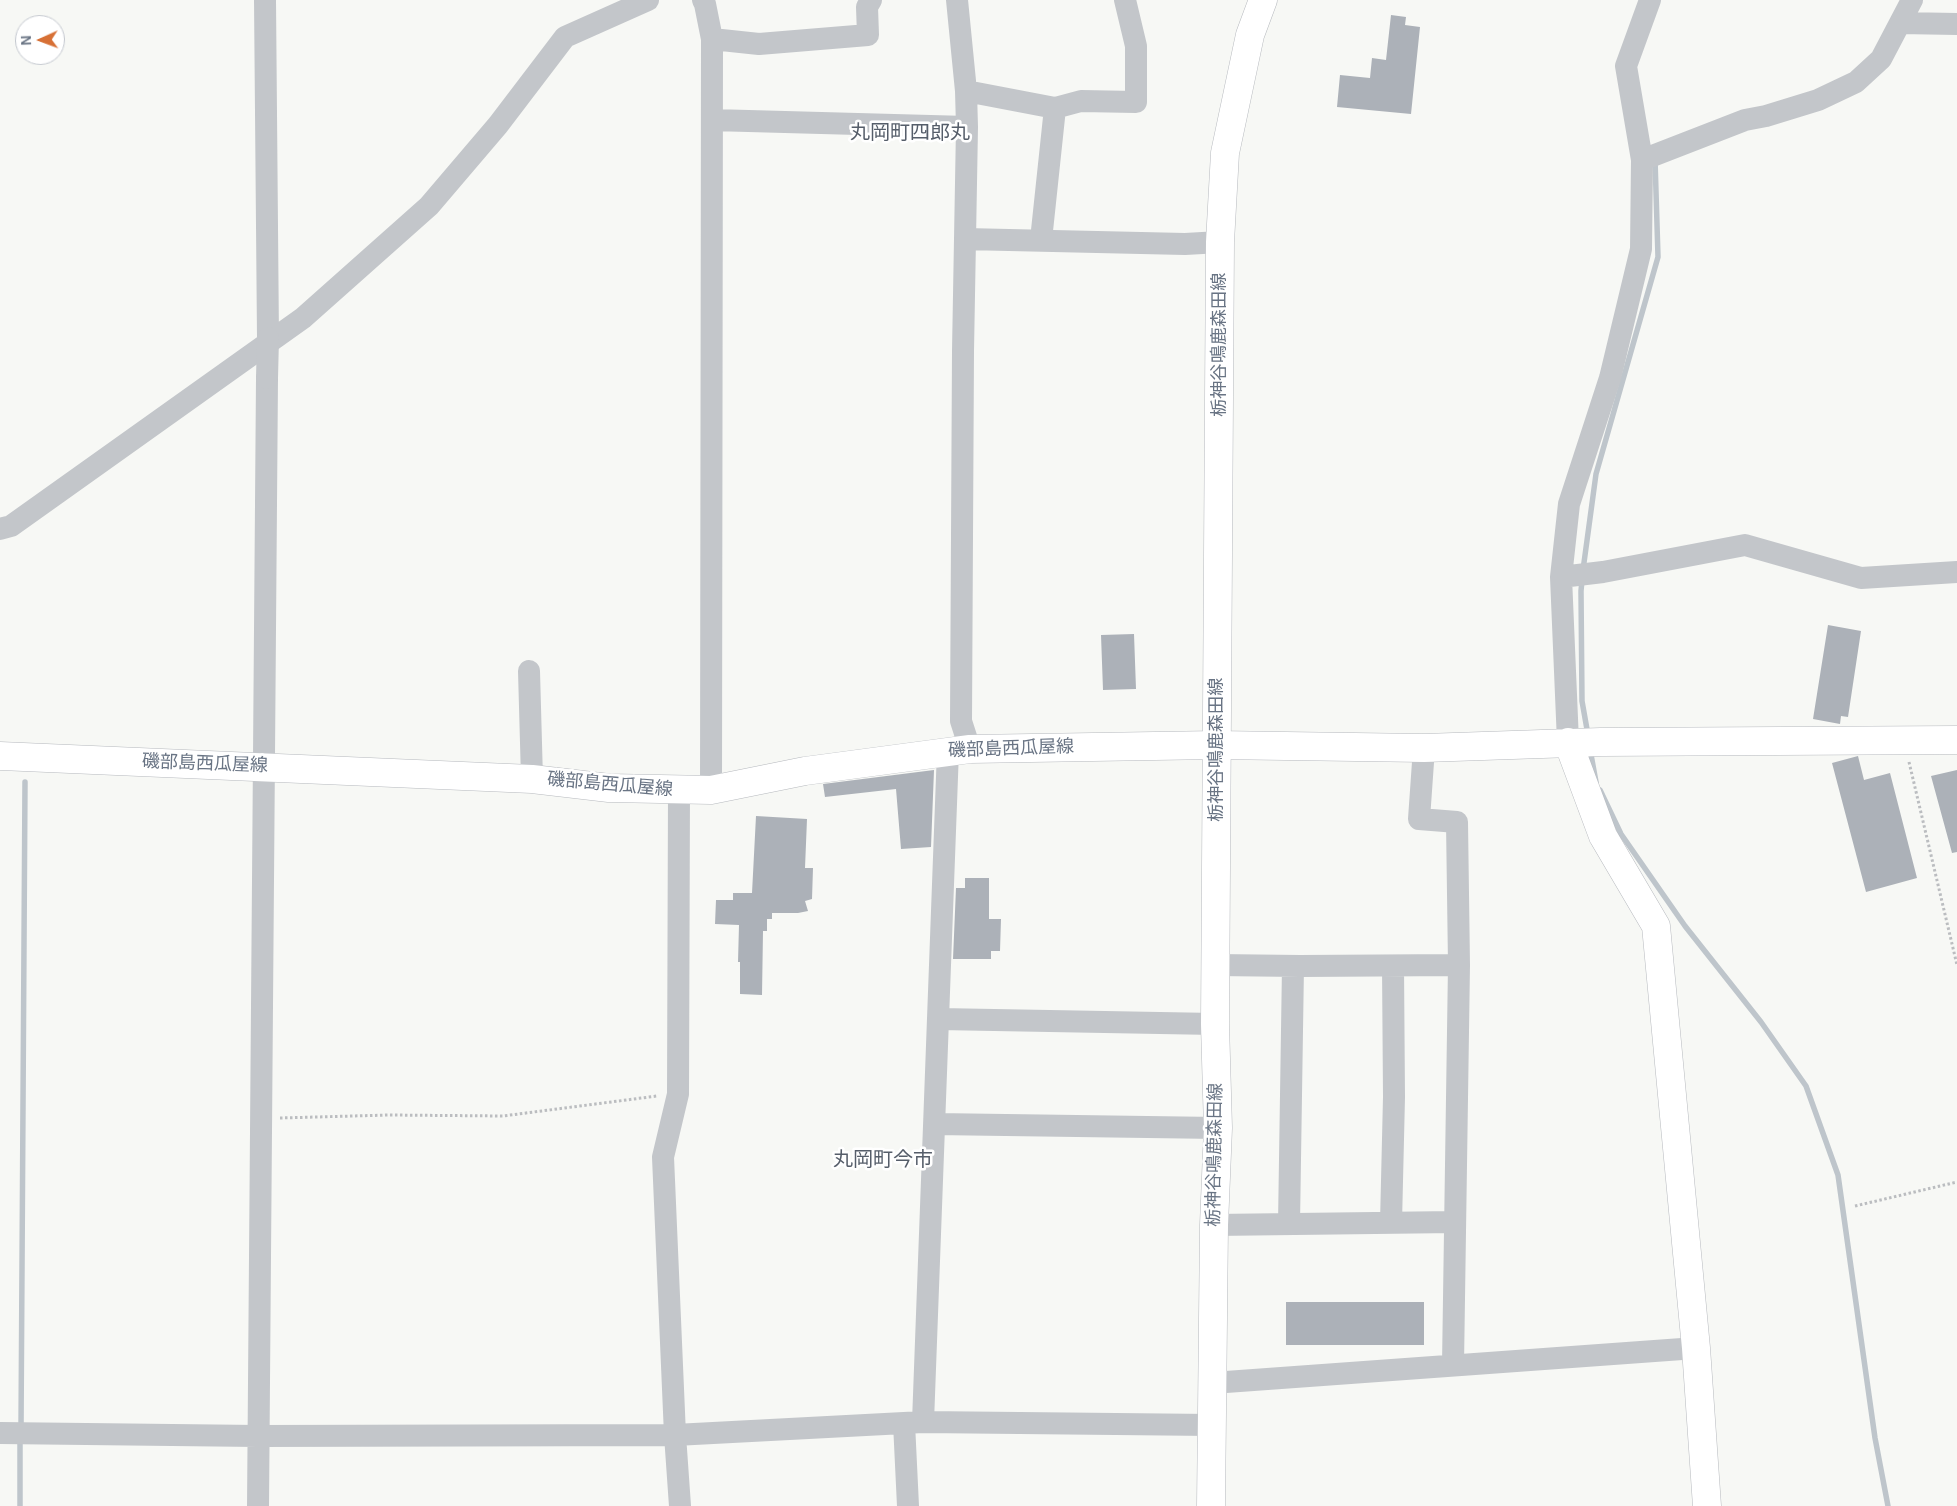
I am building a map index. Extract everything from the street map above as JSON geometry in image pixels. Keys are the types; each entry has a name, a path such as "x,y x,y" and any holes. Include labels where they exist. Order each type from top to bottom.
{"main road":[{"name":"栃神谷鳴鹿森田線","path":"1211,1506 1214,1225 1218,1128 1216,745 1220,242 1225,153 1250,35 1263,0"},
{"name":"磯部島西瓜屋線","path":"0,756 532,778 608,788 679,791 711,790 805,771 959,749 1216,745 1424,748 1582,742 1957,740"},
{"path":"1582,742 1603,836 1656,926 1696,1348 1707,1506"}],"street":[{"path":"258,1506 268,338 266,0"},
{"path":"0,529 11,526 303,318 429,206 498,126 565,37 648,0"},
{"path":"712,39 759,44 868,35 867,7 871,0"},
{"path":"908,1506 935,1124 939,1019 962,721 967,127 966,91 957,0"},
{"path":"966,91 1056,108 1081,102 1136,102 1136,46 1125,0"},
{"path":"1582,742 1561,577 1569,504 1610,378 1641,249 1642,160 1626,66 1650,0"},
{"path":"1642,160 1745,120 1766,116 1818,100 1856,82 1881,59 1912,0"},
{"path":"704,2 712,39 711,790"},
{"path":"1900,24 1957,24"},
{"path":"1041,240 1056,108"},
{"path":"712,120 967,127"},
{"path":"965,240 1185,244 1220,242"},
{"path":"1561,577 1603,572 1746,546 1861,578 1957,572"},
{"path":"529,671 532,778"},
{"path":"1424,748 1419,819 1457,822 1459,965 1453,1366"},
{"path":"679,791 678,1094 663,1157 675,1435 680,1506"},
{"path":"1216,965 1459,965"},
{"path":"1290,1224 1293,966"},
{"path":"1391,1223 1394,1097 1393,966"},
{"path":"939,1019 1216,1024"},
{"path":"935,1124 1218,1128"},
{"path":"1214,1225 1455,1222"},
{"path":"1212,1382 1696,1348"},
{"path":"0,1433 258,1436 675,1435 914,1422 1212,1425"}],"path":[{"path":"1904,740 1957,965"},
{"path":"261,1118 390,1115 503,1116 678,1094"},
{"path":"1855,1206 1957,1182"}],"building":[{"path":"1391,15 1406,17 1405,25 1420,27 1411,114 1337,107 1340,75 1370,78 1372,58 1386,60"},
{"path":"1828,625 1861,631 1848,717 1841,716 1840,724 1813,719"},
{"path":"1134,634 1136,689 1103,690 1101,635"},
{"path":"1858,756 1864,780 1890,773 1917,878 1866,892 1832,763"},
{"path":"934,770 931,847 901,849 896,789 825,797 823,784"},
{"path":"1957,770 1957,852 1952,853 1931,776"},
{"path":"756,816 807,819 805,868 813,868 812,899 805,901 808,911 772,913 772,919 767,919 767,931 763,931 762,995 740,994 740,962 738,962 739,925 715,924 716,900 733,900 733,893 752,893"},
{"path":"965,878 989,878 989,919 1001,919 1000,951 991,951 991,959 953,959 956,888 965,888"},
{"path":"1286,1302 1424,1302 1424,1345 1286,1345"}],"waterway":[{"path":"1583,570 1596,474 1658,257 1655,159"},
{"path":"1582,580 1582,701 1588,735"},
{"path":"1590,749 1596,782"},
{"path":"21,1428 25,782"},
{"path":"1600,790 1621,834 1685,926 1761,1022 1806,1086 1838,1175 1875,1438 1888,1506"},
{"path":"20,1437 20,1506"}],"district":[{"name":"丸岡町四郎丸","path":"910,133"},
{"name":"丸岡町今市","path":"883,1160"}]}
